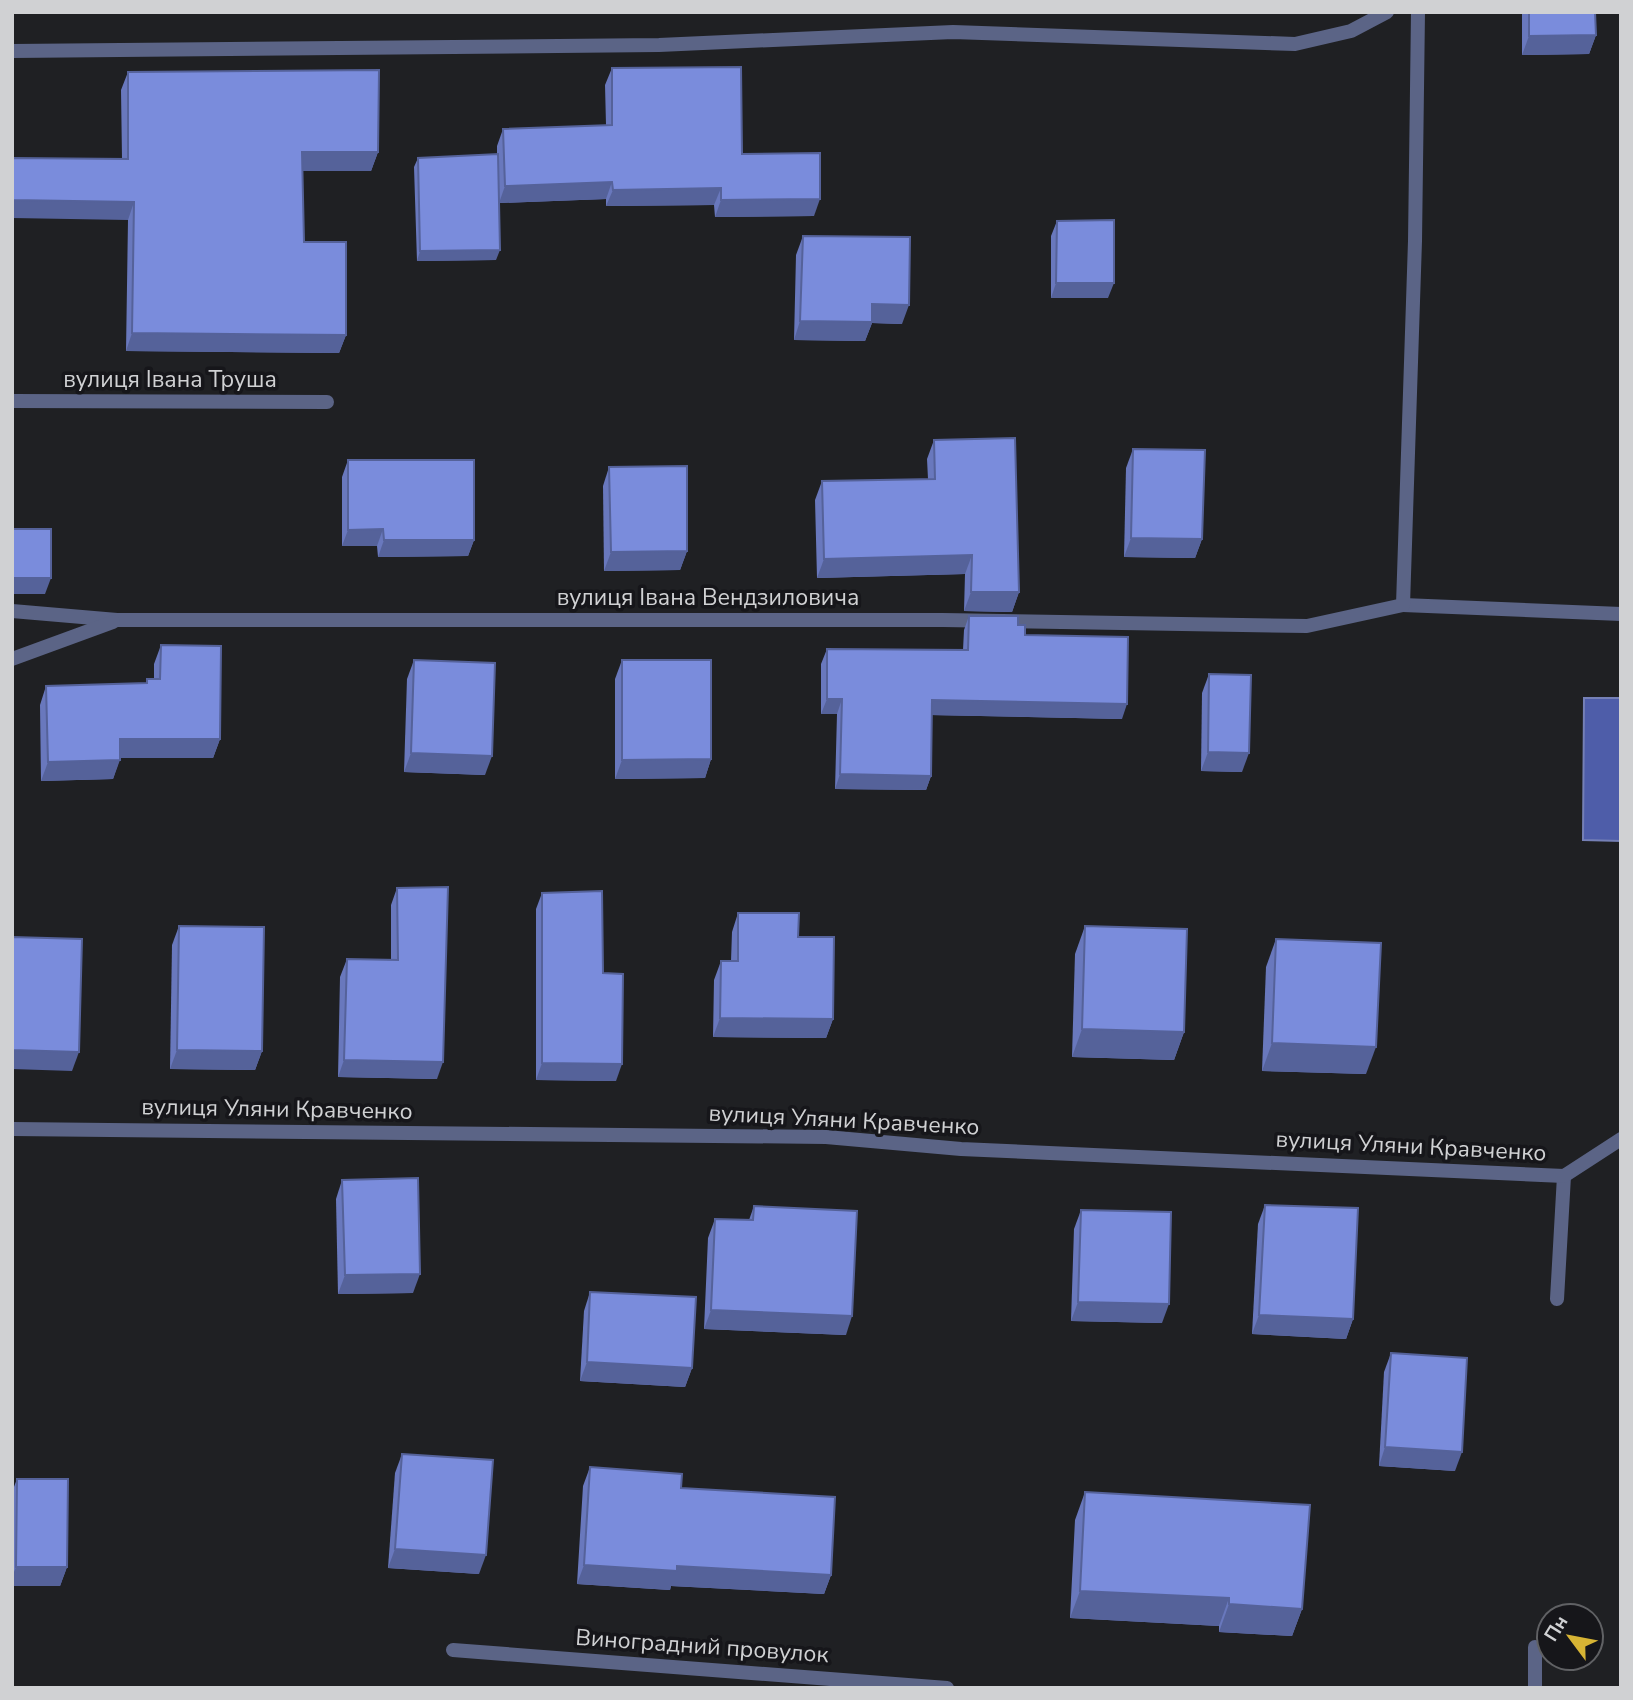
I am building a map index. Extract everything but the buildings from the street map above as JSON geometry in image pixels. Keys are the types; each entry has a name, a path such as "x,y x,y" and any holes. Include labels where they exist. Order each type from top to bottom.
{"street":[{"path":"12,51 659,45 953,32 1295,44 1351,31 1387,12"},
{"path":"1403,605 1415,241 1418,12"},
{"name":"вулиця Івана Труша","path":"12,401 327,402"},
{"name":"вулиця Івана Вендзиловича","path":"12,611 117,620 943,620 1307,626 1403,605 1621,614"},
{"path":"12,659 117,620"},
{"name":"вулиця Уляни Кравченко","path":"12,1129 826,1137 961,1149 1564,1176 1621,1139"},
{"path":"1556,1299 1564,1176"},
{"name":"Виноградний провулок","path":"453,1650 947,1688"}],"water":[{"path":"1584,698 1621,698 1621,841 1583,840"}]}
